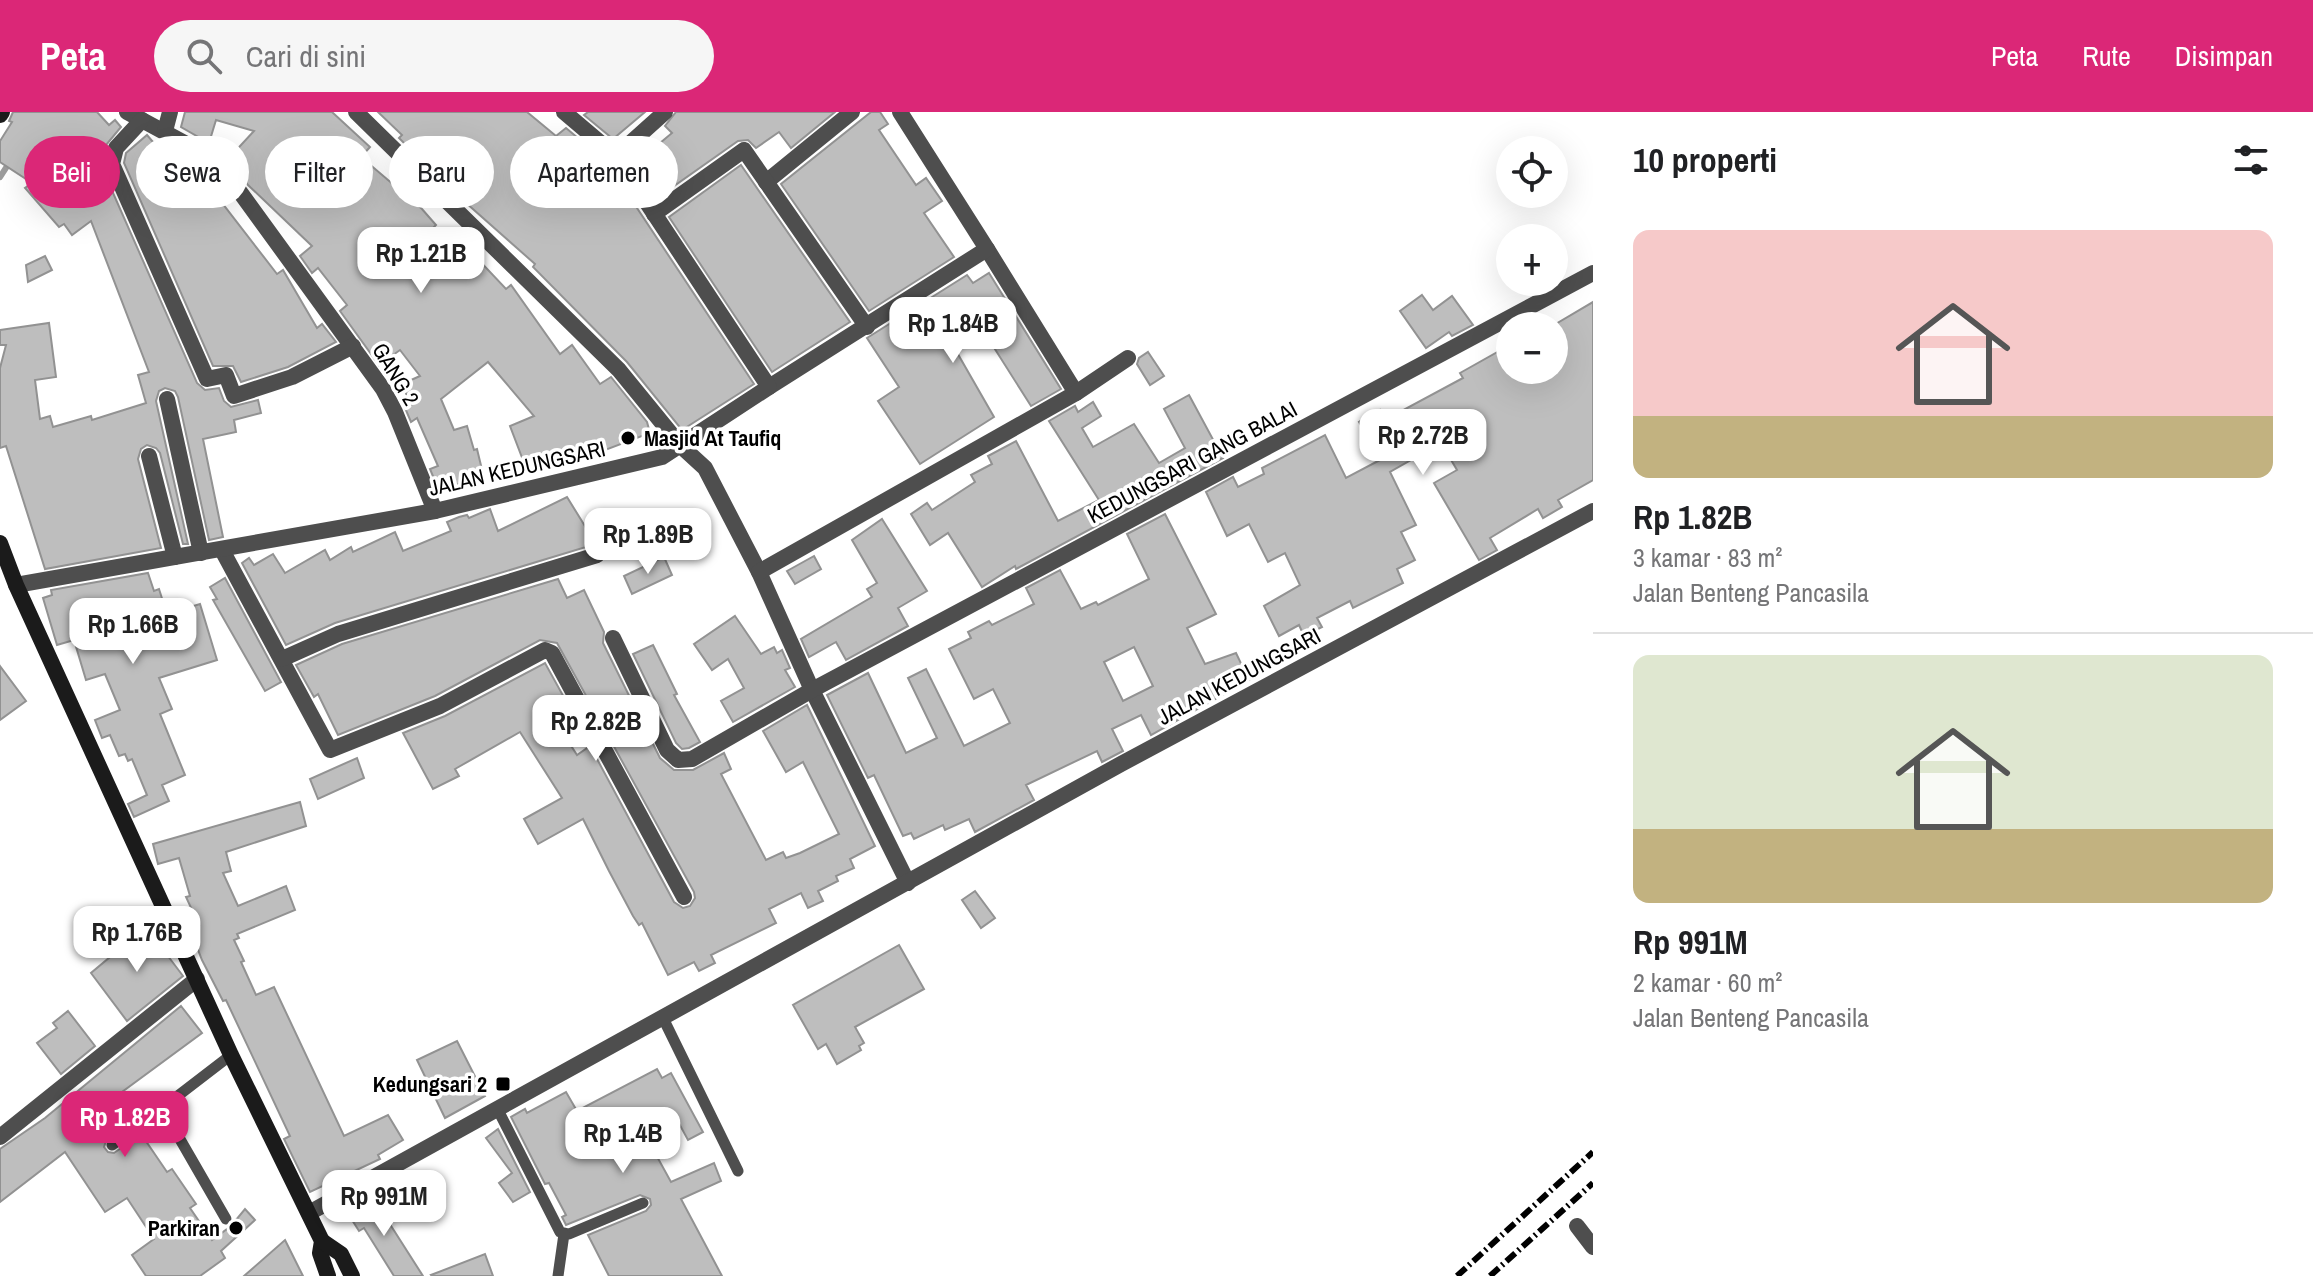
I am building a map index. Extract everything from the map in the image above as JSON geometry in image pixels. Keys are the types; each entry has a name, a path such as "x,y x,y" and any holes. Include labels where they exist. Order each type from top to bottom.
{"street":[{"path":"165,131 170,112"},
{"path":"356,112 619,370 709,476 759,572 812,690 908,883"},
{"path":"564,112 592,136"},
{"path":"638,136 665,112"},
{"path":"766,182 852,112"},
{"path":"900,112 1076,393"},
{"path":"135,116 116,148 112,164 207,379 226,376 234,396 292,377 353,346"},
{"name":"GANG 2","path":"135,116 205,154 224,170 353,346 395,412 435,511"},
{"path":"654,214 744,150 867,327"},
{"path":"650,208 769,387"},
{"name":"JALAN KEDUNGSARI","path":"16,585 435,511 662,457 987,249"},
{"name":"KEDUNGSARI GANG BALAI","path":"613,638 667,750 678,760 692,759 812,690 1593,273"},
{"path":"759,572 1076,393 1128,358"},
{"path":"167,399 201,553"},
{"path":"149,456 175,557"},
{"name":"JALAN KEDUNGSARI","path":"309,1213 1121,764 1593,511"},
{"path":"0,543 16,585 231,1055 322,1241 341,1254 352,1276"},
{"path":"222,550 330,750 440,706 549,650 556,657 684,897"},
{"path":"282,659 338,634 597,555"},
{"path":"0,1137 185,985 197,979"},
{"path":"1577,1226 1593,1247"},
{"path":"322,1241 320,1253 328,1276"}],"lane":[{"path":"663,1018 738,1171"},
{"path":"112,1145 231,1055"},
{"path":"162,1108 226,1219"},
{"path":"497,1108 557,1229 564,1234"},
{"path":"564,1234 643,1203"},
{"path":"558,1276 564,1234"}],"building":[{"path":"13,112 97,112 109,125 115,120 121,127 114,136 24,136 24,178 0,162 0,141 12,122 9,121"},
{"path":"185,112 332,112 358,136 265,136 265,201 249,186 249,136 254,131 216,120 211,136 197,136 181,127"},
{"path":"378,112 527,112 556,136 510,136 510,208 637,208 754,384 682,430 627,362 533,267 535,264 472,208 494,208 494,136 402,135"},
{"path":"588,112 645,112 617,136 609,136 584,115"},
{"path":"676,112 835,112 791,148 779,132 756,148 748,140 738,141 678,183 678,136 668,136 672,133 665,126"},
{"path":"871,112 880,112 888,124 879,130 916,185 926,178 942,201 924,213 954,257 869,311 781,184"},
{"path":"566,128 576,136 556,136"},
{"path":"136,144 136,190 124,163 126,153"},
{"path":"741,165 850,322 772,372 669,217"},
{"path":"373,167 389,181 389,208 421,208 436,225 433,228 465,264 474,255 506,289 511,285 560,354 572,345 600,384 611,377 647,422 650,433 571,463 568,455 554,461 553,457 526,468 510,426 534,416 488,362 441,399 454,430 467,426 474,450 477,449 485,482 469,486 468,481 439,491 430,469 438,466 417,418 411,422 405,408 411,405 402,384 420,376 400,350 379,365 340,311 347,305 318,268 312,273 300,256 312,246 272,208 373,208"},
{"path":"42,208 120,208 197,383 205,390 219,388 224,401 231,407 258,400 261,413 234,420 236,432 203,439 223,537 209,540 178,397 175,391 165,388 159,391 156,401 188,544 183,544 160,453 147,445 141,449 138,459 161,548 45,569 6,446 0,448 0,368 6,345 0,345 0,330 49,323 56,377 35,380 40,419 50,416 53,427 91,416 92,420 146,403 138,375 149,372 91,221 72,235 64,224 59,227"},
{"path":"144,208 226,208 277,274 283,270 317,328 322,324 336,342 288,367 241,382 233,366 213,366"},
{"path":"45,256 52,270 28,282 26,265"},
{"path":"989,273 1061,389 1031,406 979,324 951,342 994,417 920,464 878,401 899,387 867,338 967,275 973,283"},
{"path":"1422,295 1433,310 1452,296 1473,325 1452,336 1449,332 1426,348 1400,311"},
{"path":"1593,302 1593,480 1558,500 1562,507 1543,518 1538,509 1490,538 1497,550 1479,560 1434,483 1457,470 1441,443 1390,472 1416,525 1401,532 1415,560 1397,569 1403,583 1353,608 1350,601 1317,618 1322,627 1304,636 1299,625 1279,636 1264,606 1300,585 1285,553 1268,562 1249,524 1227,536 1206,492 1233,477 1238,487 1264,474 1262,468 1325,435 1346,478 1380,460 1359,422 1380,410 1385,420 1463,378 1460,373 1496,353 1496,384 1568,384 1568,317"},
{"path":"1148,352 1164,376 1150,385 1137,364 1139,358"},
{"path":"1189,395 1223,458 1016,569 1015,566 982,587 948,533 930,545 911,514 927,503 932,510 975,482 971,475 992,464 988,456 1016,441 1058,521 1099,500 1049,421 1075,406 1078,412 1093,402 1101,416 1082,428 1093,447 1134,424 1159,463 1185,448 1164,409"},
{"path":"567,497 596,544 335,623 286,645 242,563 249,558 254,565 273,554 285,573 325,550 330,560 351,547 353,552 395,532 403,551 451,531 447,522 459,517 467,515 469,518 490,509 498,531"},
{"path":"1165,514 1216,614 1187,628 1205,664 1236,653 1249,680 1151,735 1141,715 1112,729 1123,751 1102,762 1097,751 1026,785 1034,800 975,832 969,819 945,830 943,825 914,839 911,833 903,836 874,775 868,778 827,695 868,673 906,753 937,738 908,678 926,669 964,746 1010,723 993,689 974,699 949,649 971,638 968,632 989,621 992,625 1034,604 1026,588 1060,570 1081,609 1096,602 1098,605 1149,579 1127,534","holes":["1134,647 1153,686 1123,701 1104,662"]},
{"path":"882,519 927,591 898,608 908,626 846,660 836,642 809,657 801,639 872,597 867,589 877,583 852,540"},
{"path":"814,556 821,569 795,584 787,571"},
{"path":"664,557 672,575 632,594 624,576"},
{"path":"148,573 154,591 159,589 167,614 200,604 217,660 159,678 172,709 160,714 185,775 162,785 169,801 134,817 128,804 147,795 132,759 128,761 125,754 119,756 110,735 102,738 95,720 120,710 105,674 86,680 74,640 57,645 43,598 52,595 51,590"},
{"path":"225,578 281,682 265,691 213,600 217,599 210,587"},
{"path":"558,579 567,598 584,590 604,632 603,643 660,758 674,770 693,770 724,753 731,769 721,774 766,860 783,852 786,858 839,834 803,762 786,772 763,731 807,705 875,846 850,859 854,868 836,876 838,881 818,891 823,901 808,908 801,893 769,909 776,923 711,955 715,963 699,971 694,962 668,975 642,923 639,925 633,916 583,819 538,844 524,819 562,798 520,732 455,769 459,776 433,789 403,733 445,716 545,663 571,710 554,719 577,755 590,746 674,902 683,908 690,906 695,898 694,892 557,643 540,640 435,696 338,735 318,694 314,697 296,665 342,644"},
{"path":"735,616 761,654 774,647 777,653 782,650 790,668 785,670 795,687 733,722 721,701 744,688 728,659 712,670 694,644"},
{"path":"653,645 677,694 674,695 700,742 689,748 682,749 676,743 633,654"},
{"path":"0,666 26,701 0,720"},
{"path":"357,758 364,778 318,799 310,779"},
{"path":"300,802 306,826 226,852 231,871 223,873 238,906 286,886 295,910 237,934 239,938 234,940 256,995 274,987 344,1136 388,1115 403,1140 378,1155 380,1159 310,1192 284,1139 290,1136 226,1000 223,1001 202,960 190,929 199,925 186,897 190,896 179,858 158,864 153,844"},
{"path":"975,891 995,918 981,928 962,900"},
{"path":"146,927 183,976 127,1021 91,973"},
{"path":"899,945 924,989 855,1027 864,1043 859,1046 861,1050 837,1064 826,1044 818,1049 793,1005"},
{"path":"181,1006 202,1033 122,1092 138,1115 107,1138 104,1147 114,1153 141,1134 167,1172 172,1169 196,1204 190,1208 212,1240 231,1226 245,1209 255,1220 221,1251 225,1258 200,1276 146,1276 132,1255 154,1239 127,1198 105,1212 65,1152 0,1202 0,1149 45,1118"},
{"path":"68,1011 95,1046 61,1074 37,1043 57,1028 53,1023"},
{"path":"457,1041 485,1096 445,1118 417,1060"},
{"path":"657,1069 662,1078 671,1073 703,1132 688,1140 675,1116 644,1133 671,1182 714,1163 721,1181 681,1199 722,1276 609,1276 588,1235 646,1211 651,1205 650,1199 640,1195 566,1225 562,1217 566,1215 549,1183 545,1184 511,1117 525,1109 527,1113 566,1092 577,1111"},
{"path":"498,1129 530,1192 513,1202 499,1183 512,1173 486,1138"},
{"path":"372,1196 423,1276 394,1276 364,1228 359,1231 347,1212"},
{"path":"285,1240 303,1276 244,1276"},
{"path":"485,1254 493,1276 431,1275"}],"waterway":[{"path":"0,177 11,160"}],"railway":[{"path":"1457,1276 1593,1152"},
{"path":"1490,1276 1593,1183"}],"place":[{"name":"Masjid At Taufiq","path":"628,438"},
{"name":"Kedungsari 2","path":"503,1084"},
{"name":"Parkiran","path":"236,1228"}]}
